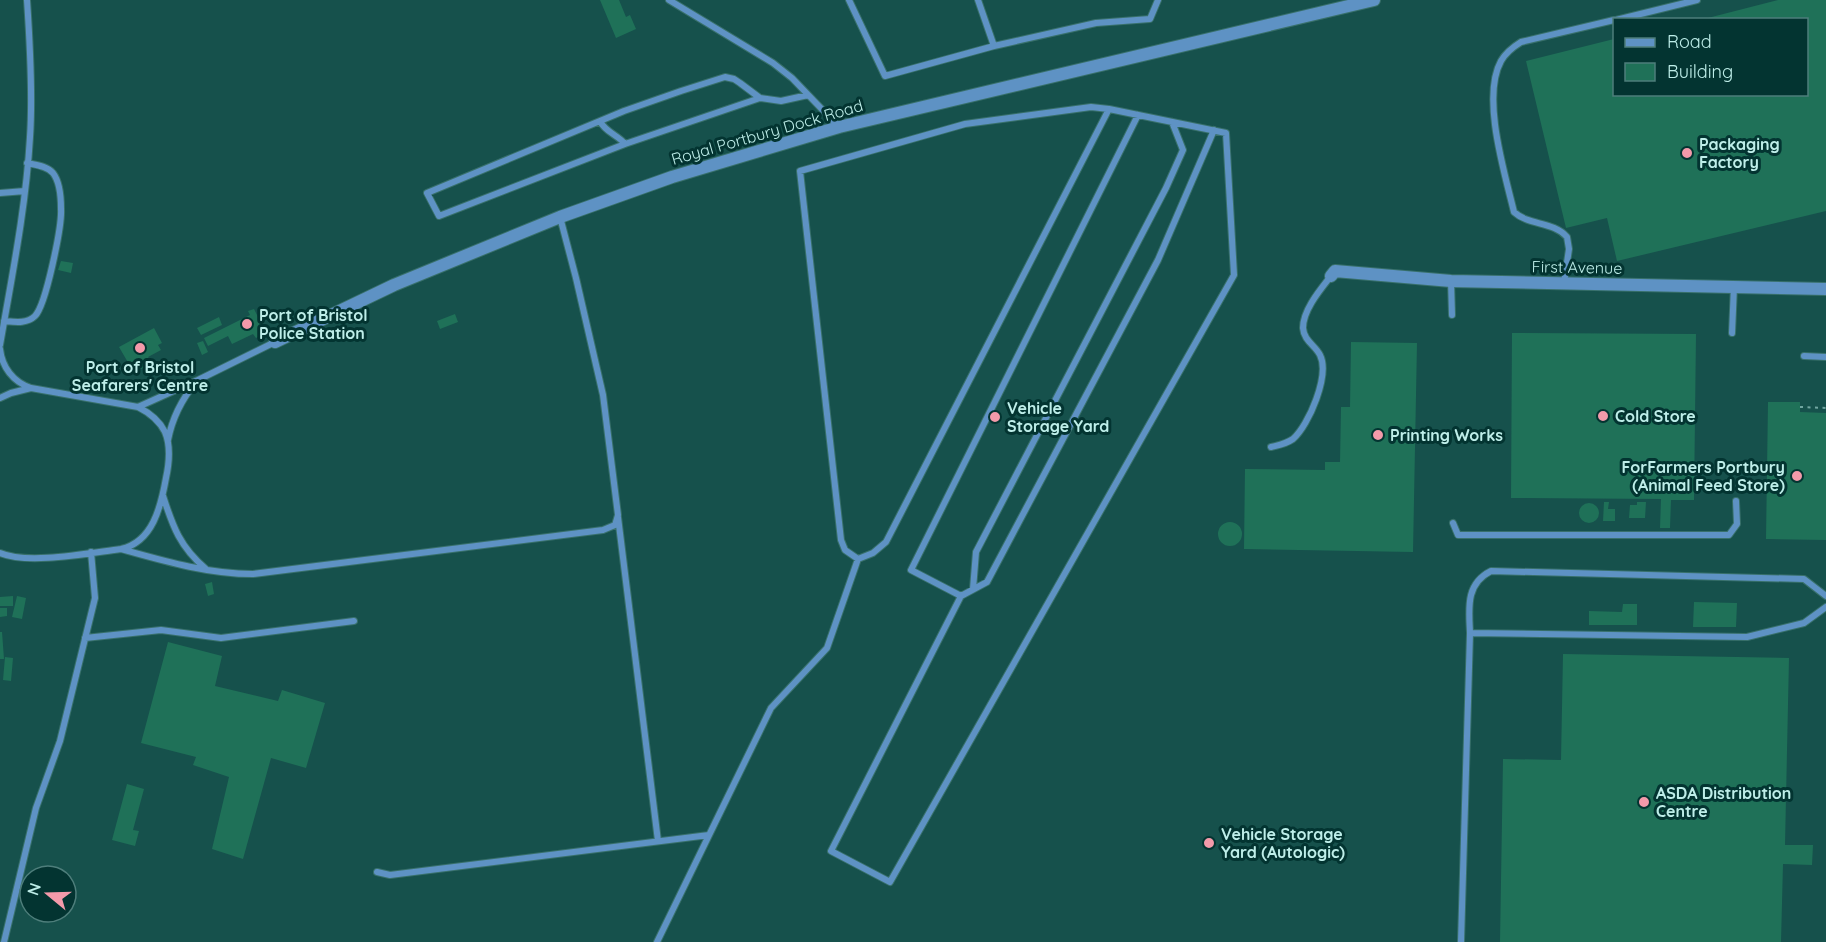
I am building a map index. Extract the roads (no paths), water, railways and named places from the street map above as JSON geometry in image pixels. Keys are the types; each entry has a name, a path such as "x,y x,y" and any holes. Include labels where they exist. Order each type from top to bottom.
{"street":[{"name":"Royal Portbury Dock Road","path":"274,342 394,285 560,216 672,177 839,127 1374,0"},
{"name":"First Avenue","path":"1331,276 1335,271 1451,281 1826,289"}],"lane":[{"path":"27,0 30,43 30,124 25,191 0,347 1,360 21,385 138,406 158,421 168,442"},
{"path":"669,0 755,51 792,78 839,127"},
{"path":"849,0 885,76 994,46 1096,23 1150,19 1158,0"},
{"path":"978,0 994,46"},
{"path":"1623,18 1697,0"},
{"path":"1564,283 1569,249 1567,237 1554,228 1523,219 1514,212 1493,119 1496,76 1501,61 1510,49 1521,42 1613,20"},
{"path":"760,98 625,144 439,216 427,193 600,121 725,77 734,79 760,98 782,102 808,95"},
{"path":"1109,109 886,542 873,553 858,558 844,550 841,540 800,171 965,124 1091,107 1109,109 1214,130 1226,133 1234,275 891,882 831,851 961,596 987,582 1158,260 1214,130"},
{"path":"961,596 911,570 1138,115"},
{"path":"600,121 603,127 621,138 625,144"},
{"path":"973,589 976,552 1166,188 1183,150 1172,122"},
{"path":"4,321 25,321 39,310 45,294 61,218 61,199 55,177 47,168 27,163"},
{"path":"0,193 25,191"},
{"path":"560,216 603,394 657,841"},
{"path":"1271,447 1286,444 1294,438 1305,424 1312,408 1322,376 1323,364 1320,354 1303,332 1304,324 1306,314 1331,276"},
{"path":"1451,281 1452,315"},
{"path":"1732,333 1734,286"},
{"name":"Royal Portbury Dock Road","path":"138,406 198,380 274,342"},
{"path":"1804,356 1826,357"},
{"path":"0,559 32,559 121,549 135,544 150,528 159,510 167,473 171,426 188,392 198,380"},
{"path":"0,398 31,388"},
{"path":"163,496 180,541 190,555 207,570"},
{"path":"1453,524 1458,535 1729,535 1737,524 1736,501"},
{"path":"121,549 228,574 253,574 603,530 615,525 618,515"},
{"path":"4,942 36,808 60,741 95,598 91,552"},
{"path":"0,553 10,558"},
{"path":"657,942 771,708 827,648 858,558"},
{"path":"1461,942 1469,602 1473,587 1481,576 1491,571 1804,579 1826,596"},
{"path":"1470,633 1747,637 1804,623 1826,607"},
{"path":"85,638 161,630 221,638 354,621"},
{"path":"378,872 390,875 709,835"}],"place":[{"name":"Packaging Factory","path":"1687,153"},
{"name":"Port of Bristol Police Station","path":"247,324"},
{"name":"Port of Bristol Seafarers' Centre","path":"140,348"},
{"name":"Cold Store","path":"1603,416"},
{"name":"Vehicle Storage Yard","path":"995,417"},
{"name":"Printing Works","path":"1378,435"},
{"name":"ForFarmers Portbury (Animal Feed Store)","path":"1797,476"},
{"name":"ASDA Distribution Centre","path":"1644,802"},
{"name":"Vehicle Storage Yard (Autologic)","path":"1209,843"}]}
